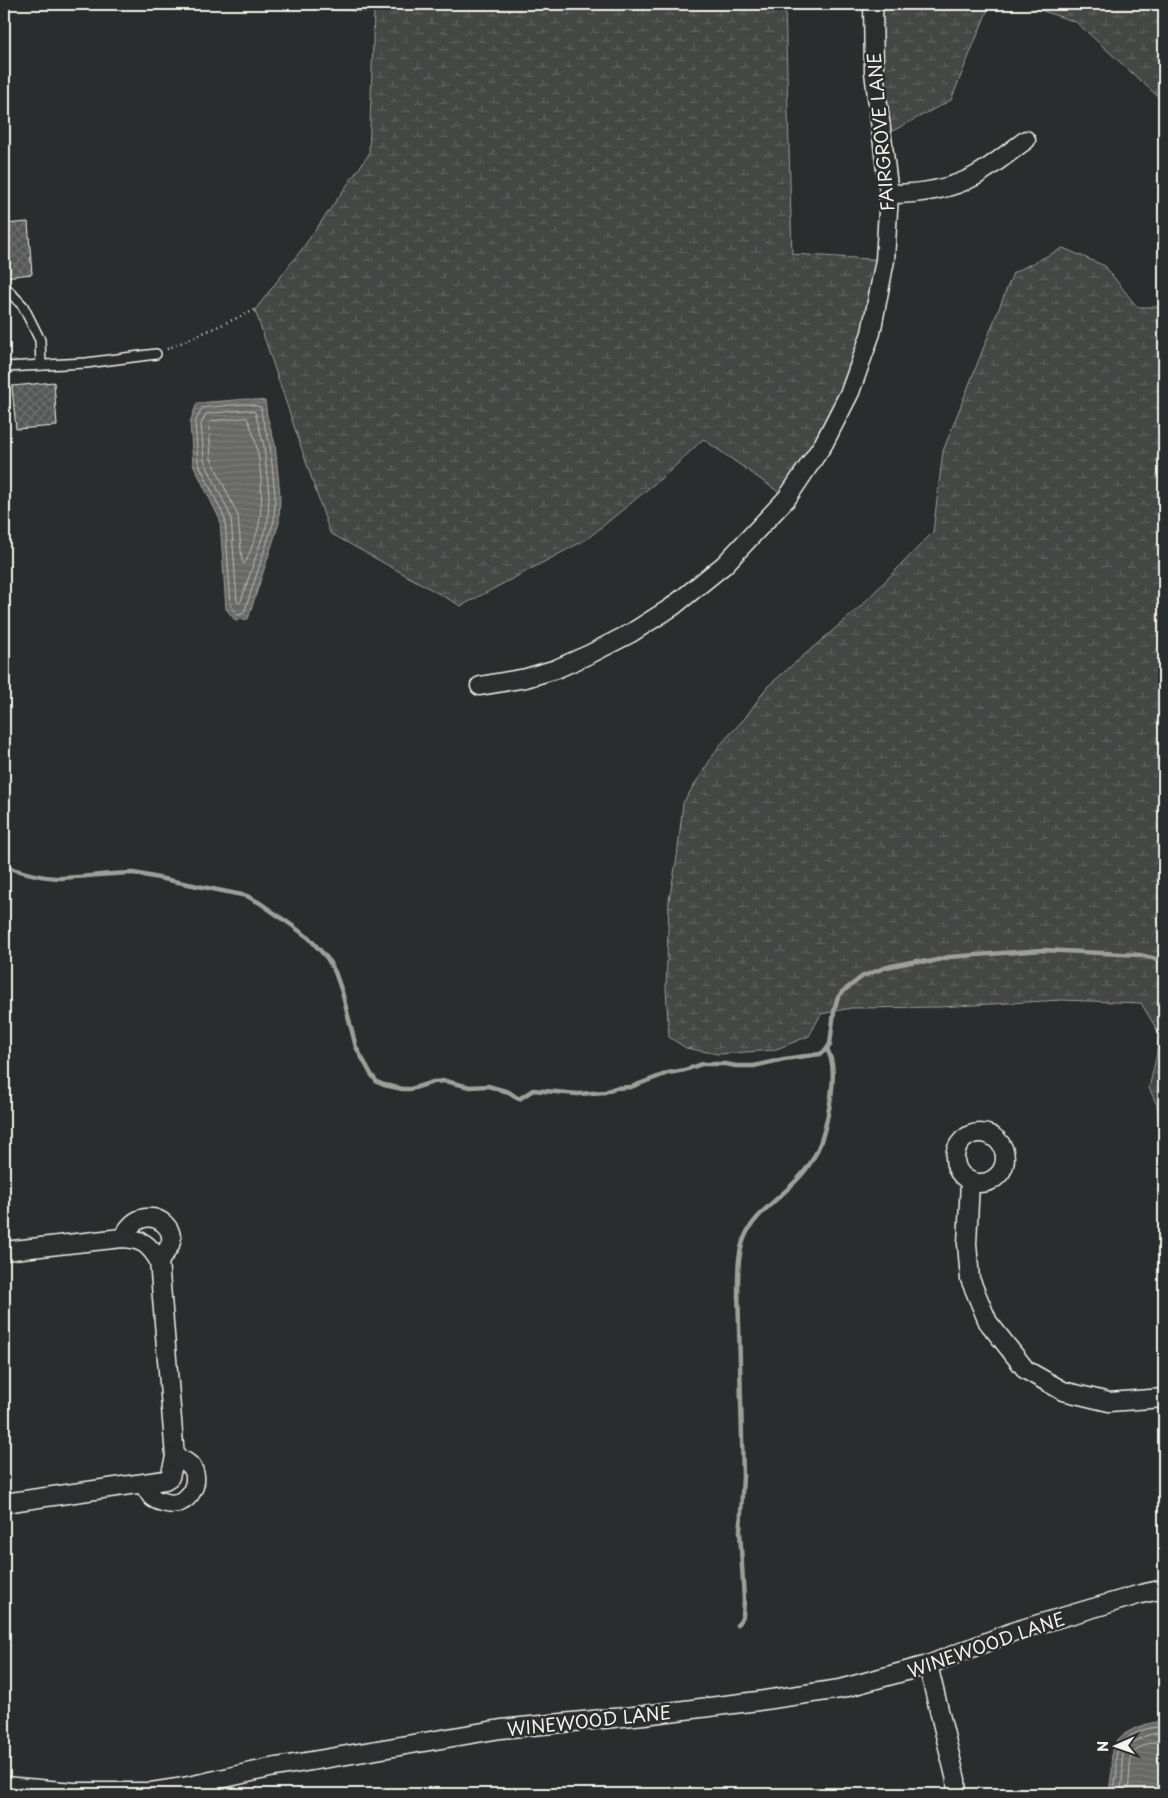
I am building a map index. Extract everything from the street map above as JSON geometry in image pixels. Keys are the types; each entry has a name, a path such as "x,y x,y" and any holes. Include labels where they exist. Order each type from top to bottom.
{"street":[{"name":"FAIRGROVE LANE","path":"480,686 526,678 556,669 631,633 672,607 724,565 787,498 824,443 850,392 871,332 885,260 889,194 874,72 873,4"},
{"path":"889,194 909,194 939,190 966,180 975,176 1026,140"},
{"path":"970,1181 967,1244 970,1280 988,1322 1026,1370 1063,1391 1110,1402 1164,1398"},
{"path":"122,1238 129,1227 141,1219 151,1217 164,1222 170,1232 170,1243 159,1261"},
{"path":"4,1251 122,1238 134,1238 152,1248 159,1261 175,1457 170,1477 165,1480 4,1504 4,1499"},
{"path":"143,1484 153,1498 167,1504 178,1504 189,1496 194,1486 195,1473 187,1462 175,1457"},
{"name":"WINEWOOD LANE","path":"4,1786 74,1792 151,1793 270,1768 501,1729 710,1707 840,1688 928,1666 1015,1631 1164,1589"},
{"path":"928,1666 956,1780 957,1794"}],"lane":[{"path":"4,286 23,306 40,340 41,365"},
{"path":"4,366 86,363 156,354"}],"path":[{"path":"156,354 255,310"}],"green space":[{"path":"224,4 785,4 792,254 885,260 871,333 787,498 703,439 671,470 587,539 461,606 330,533 255,310 302,249 369,154 374,12"},
{"path":"873,4 990,4 951,100 883,136"},
{"path":"1022,4 1164,4 1164,102 1076,22"},
{"path":"1063,248 1105,266 1137,307 1164,307 1164,1157 1162,1156 1157,1105 1149,1088 1156,1058 1159,1033 1141,1003 1062,1000 939,1007 851,1008 821,1014 809,1036 774,1050 718,1054 686,1048 669,1037 666,989 669,900 677,857 683,803 719,746 745,718 767,687 859,608 933,532 943,451 1013,273"}],"water":[{"path":"248,399 265,401 275,444 280,495 279,523 248,619 235,620 226,609 220,520 193,464 190,422 197,403"},
{"path":"1164,1721 1164,1794 1110,1794 1112,1753 1116,1741 1135,1728"}],"building":[{"path":"28,222 32,274 4,277 4,224"},
{"path":"54,382 57,426 16,429 12,386"}],"waterway":[{"path":"4,866 54,878 134,873 247,896 309,938 327,958 335,972 342,992 356,1047 377,1082 403,1089 445,1081 470,1087 488,1086 509,1092 519,1099 533,1090 578,1094 605,1092 615,1088 631,1087 668,1073 702,1064 754,1066 784,1059 820,1054 830,1044 834,1012 837,999 842,992 863,976 887,967 916,961 929,962 949,957 1043,950 1140,955 1164,961"},
{"path":"737,1625 743,1616 744,1600 740,1531 743,1476 738,1288 740,1252 747,1232 753,1223 760,1214 800,1177 817,1152 826,1125 832,1091 832,1066 827,1049"}]}
